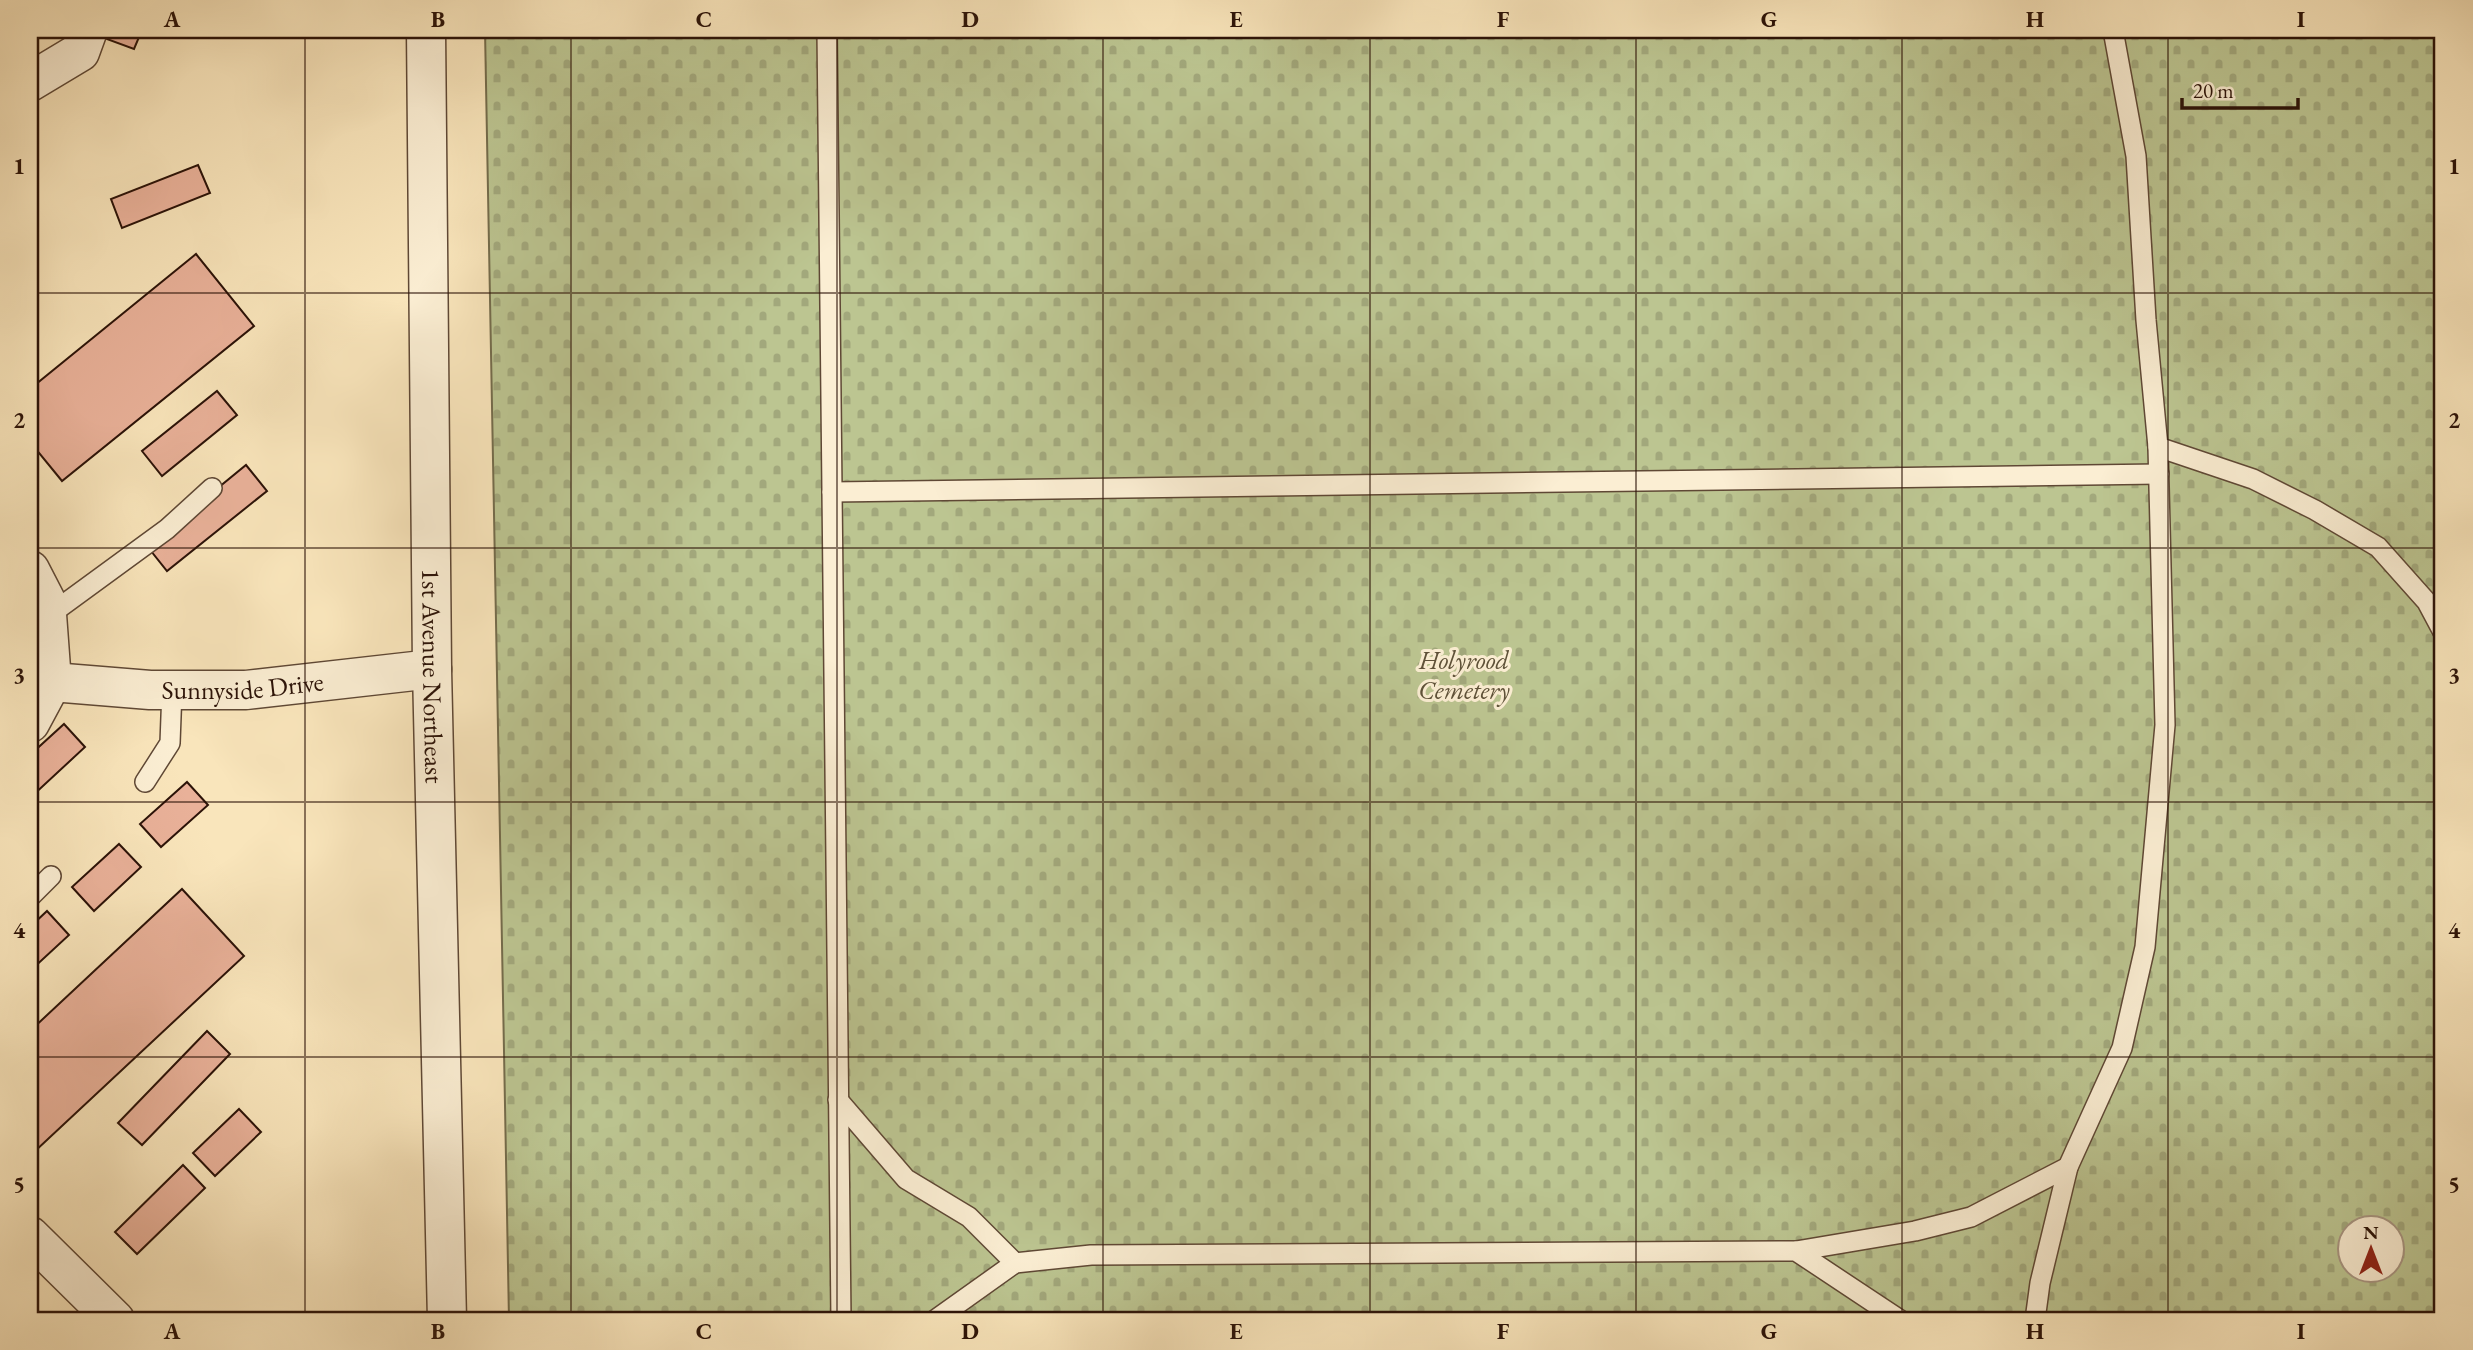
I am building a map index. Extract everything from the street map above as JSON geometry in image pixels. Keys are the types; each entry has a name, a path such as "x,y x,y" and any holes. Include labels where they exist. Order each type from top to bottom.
{"street":[{"path":"30,82 79,52 88,30"},
{"name":"1st Avenue Northeast","path":"426,30 432,669 447,1320"},
{"path":"30,570 46,601 52,682 30,723"},
{"name":"Sunnyside Drive","path":"52,682 172,690 246,690 432,669"},
{"path":"30,1236 115,1320"}],"lane":[{"path":"827,30 841,1320"},
{"path":"2035,1320 2040,1283 2068,1167 2122,1048 2145,947 2165,725 2158,447 2146,320 2136,156 2113,30"},
{"path":"2158,447 2253,479 2315,510 2378,547 2427,601 2443,632"},
{"path":"832,492 2159,474"},
{"path":"48,616 167,529 212,488"},
{"path":"145,782 170,743 172,690"},
{"path":"30,897 51,876"},
{"path":"838,1100 906,1179 969,1217 1015,1263"},
{"path":"934,1320 1015,1263 1091,1255 1797,1251 1915,1231 1971,1217 2068,1167"},
{"path":"1797,1251 1900,1320"}],"green space":[{"name":"Holyrood Cemetery","path":"485,30 2443,30 2443,1320 509,1320"}],"building":[{"path":"107,30 142,30 134,49 104,38"},
{"path":"198,165 210,193 122,228 111,199"},
{"path":"196,254 254,326 62,481 30,442 30,389"},
{"path":"217,391 237,415 162,476 142,451"},
{"path":"246,465 267,491 167,571 147,546"},
{"path":"64,724 85,747 30,798 30,755"},
{"path":"187,782 208,805 161,847 140,824"},
{"path":"119,844 141,867 94,911 72,887"},
{"path":"182,889 244,956 33,1153 30,1149 30,1031"},
{"path":"47,911 69,935 30,971 30,927"},
{"path":"207,1031 230,1054 142,1145 118,1123"},
{"path":"239,1109 261,1132 215,1176 193,1153"},
{"path":"183,1165 205,1188 137,1254 115,1232"}]}
